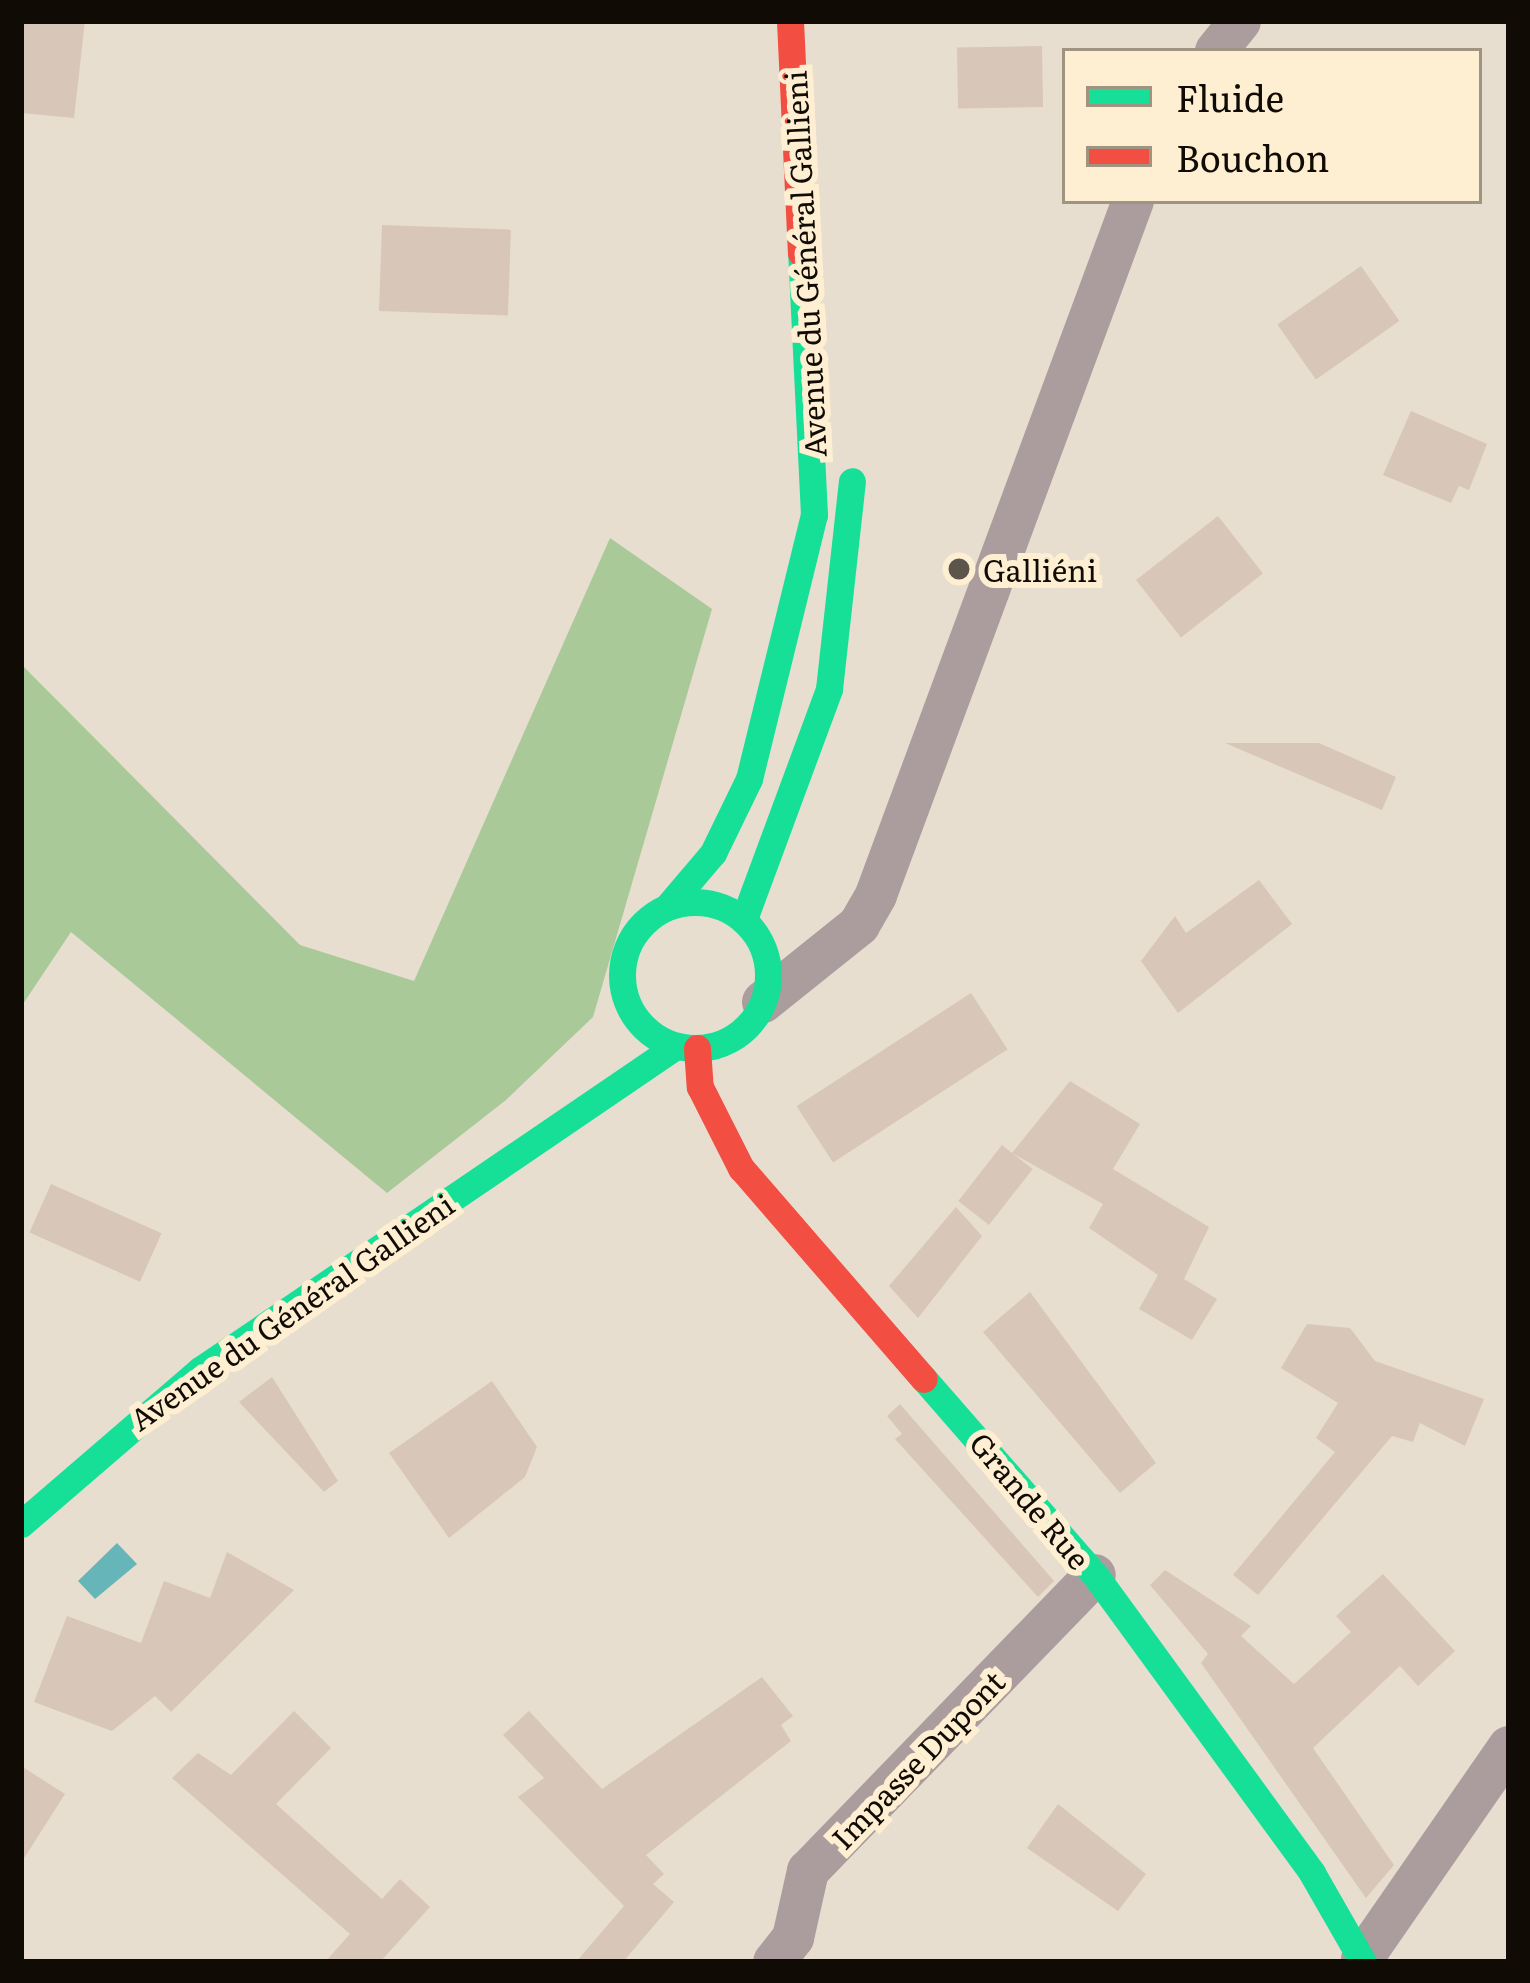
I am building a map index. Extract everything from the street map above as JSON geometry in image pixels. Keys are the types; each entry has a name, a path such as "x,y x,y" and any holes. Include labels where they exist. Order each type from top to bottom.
{"street":[{"name":"Avenue du Général Gallieni","path":"668,907 713,853 749,778 814,515 818,419 790,21"},
{"name":"Avenue du Général Gallieni","path":"816,21 832,202"},
{"path":"1218,48 1240,21"},
{"path":"764,1002 767,958 743,919 707,903 668,907 629,940 623,991 633,1015 687,1047 730,1040 764,1002 859,925 890,865 1132,204"},
{"name":"Avenue du Général Gallieni","path":"743,919 829,689 848,584 852,439"},
{"path":"767,958 818,957"},
{"name":"Avenue du Général Gallieni","path":"572,1110 633,1015"},
{"name":"Avenue du Général Gallieni","path":"21,1524 135,1419 572,1110 687,1047"},
{"name":"Grande Rue","path":"687,1047 700,1087 741,1168 1095,1575 1362,1961"},
{"name":"Impasse Dupont","path":"774,1962 793,1938 808,1871 1095,1575"},
{"path":"1362,1961 1509,1747"}],"green space":[{"path":"610,538 712,609 593,1017 506,1100 387,1193 71,932 21,1007 21,664 300,945 414,981"}],"water":[{"path":"117,1543 137,1564 95,1599 78,1581"}],"building":[{"path":"21,21 85,21 74,118 21,113"},
{"path":"1042,46 1043,107 958,108 957,47"},
{"path":"382,225 511,230 508,315 379,311"},
{"path":"1361,266 1399,321 1316,379 1277,325"},
{"path":"1411,411 1487,444 1469,490 1459,486 1451,503 1383,475"},
{"path":"1218,516 1263,574 1181,638 1136,580"},
{"path":"1225,743 1319,743 1396,777 1382,810"},
{"path":"1259,880 1292,924 1178,1013 1141,961 1175,916 1186,933"},
{"path":"971,993 1007,1049 833,1162 797,1106"},
{"path":"1070,1081 1140,1124 1113,1169 1209,1227 1184,1279 1217,1299 1192,1340 1139,1309 1158,1275 1089,1228 1103,1204 1012,1153"},
{"path":"1002,1145 1033,1169 989,1225 958,1201"},
{"path":"51,1184 162,1233 140,1282 29,1232"},
{"path":"956,1207 982,1236 918,1318 889,1286"},
{"path":"1030,1292 1156,1463 1120,1493 983,1332"},
{"path":"1307,1324 1350,1328 1375,1361 1484,1399 1465,1446 1420,1423 1413,1442 1392,1436 1258,1595 1233,1575 1335,1452 1316,1438 1338,1403 1281,1368"},
{"path":"272,1377 338,1481 324,1492 239,1402"},
{"path":"492,1381 537,1447 525,1477 449,1538 389,1453"},
{"path":"900,1404 1054,1581 1038,1597 895,1439 902,1434 887,1416"},
{"path":"227,1552 294,1590 171,1712 155,1696 112,1731 34,1702 67,1616 141,1643 164,1581 210,1598"},
{"path":"1165,1570 1251,1626 1241,1636 1294,1684 1351,1632 1336,1616 1383,1574 1455,1651 1418,1686 1400,1666 1313,1748 1394,1865 1366,1898 1201,1663 1208,1654 1150,1585"},
{"path":"762,1677 793,1716 781,1725 791,1741 646,1855 664,1874 653,1884 674,1902 623,1962 576,1962 624,1906 518,1797 544,1778 503,1735 529,1711 602,1789"},
{"path":"294,1711 331,1748 276,1804 382,1899 400,1879 430,1907 380,1962 325,1962 350,1934 172,1778 198,1753 231,1775"},
{"path":"21,1766 65,1794 21,1863"},
{"path":"1058,1804 1146,1874 1118,1911 1027,1848"}],"traffic: fast":[{"path":"668,906 713,853 749,779 814,515 801,253"},
{"path":"744,919 829,689 852,481"},
{"path":"695,902 723,907 747,923 763,947 768,975 763,1003 747,1027 723,1043 695,1048 667,1043 643,1027 627,1003 622,975 627,947 643,923 667,907 695,902"},
{"path":"21,1524 200,1370 676,1046"},
{"path":"924,1379 1095,1575 1312,1873 1363,1962"}],"traffic: jam":[{"path":"790,21 801,253"},
{"path":"697,1048 700,1087 741,1168 924,1379"}],"place":[{"name":"Galliéni","path":"959,569"}]}
